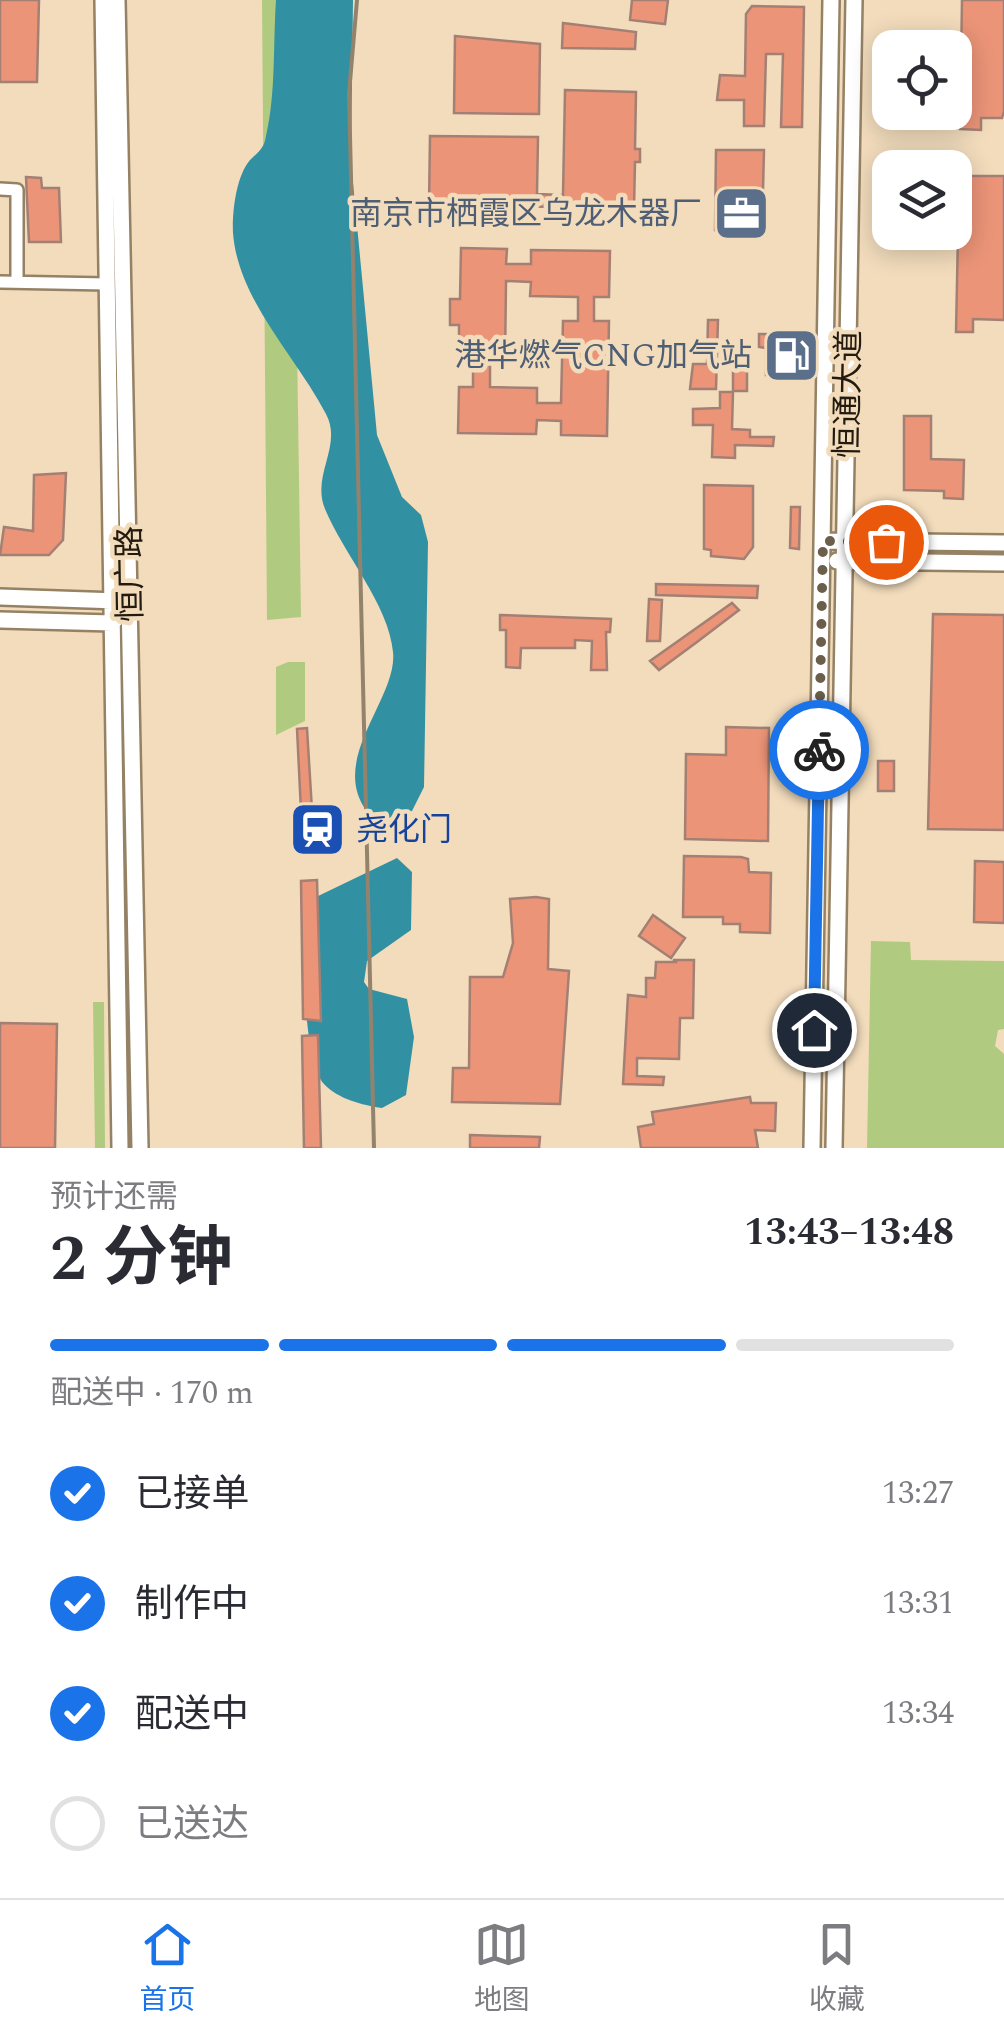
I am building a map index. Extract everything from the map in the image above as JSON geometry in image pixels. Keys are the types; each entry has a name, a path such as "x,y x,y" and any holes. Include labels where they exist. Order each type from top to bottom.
{"main road":[{"name":"恒广路","path":"103,0 120,1148"},
{"name":"恒广路","path":"118,0 140,1148"},
{"name":"恒通大道","path":"812,1148 832,0"},
{"name":"恒通大道","path":"834,1148 854,0"},
{"path":"823,541 1004,544"},
{"path":"822,560 1004,564"},
{"path":"0,597 132,601"},
{"path":"0,620 112,624 132,601"}],"street":[{"path":"0,190 17,190 18,282"},
{"path":"0,282 107,284"}],"green space":[{"path":"262,0 292,0 301,617 267,620"},
{"path":"305,662 305,721 276,735 276,667"},
{"path":"871,941 910,942 911,960 1004,961 1004,1029 998,1030 995,1046 1004,1054 1004,1148 867,1148"},
{"path":"93,1002 104,1002 105,1148 95,1148"}],"water":[{"path":"276,0 353,0 351,162 377,435 402,497 421,515 428,542 424,787 412,811 389,818 366,810 357,790 355,770 392,670 390,634 325,509 322,484 331,438 326,414 245,281 233,233 238,185 245,167 264,144 269,120"},
{"path":"397,858 412,872 411,930 367,961 364,982 369,989 407,999 414,1037 406,1095 382,1108 336,1094 317,1072 308,1029 301,911 314,898"}],"building":[{"path":"0,0 39,0 37,82 0,82"},
{"path":"632,0 668,0 665,24 630,20"},
{"path":"962,0 1004,0 1004,111 1002,118 981,118 981,130 972,130 972,30 962,30"},
{"path":"752,6 804,7 802,127 781,127 783,54 766,54 764,126 744,126 744,100 717,100 720,75 745,76 746,14"},
{"path":"563,23 636,32 635,49 562,48"},
{"path":"455,36 540,44 539,114 454,113"},
{"path":"565,90 636,92 635,149 640,149 640,162 635,162 634,208 429,205 430,136 538,137 537,194 563,195"},
{"path":"716,150 764,150 762,231 715,230"},
{"path":"972,176 1004,176 1004,320 973,319 973,332 956,332 958,250 972,250"},
{"path":"26,177 41,178 42,188 59,188 61,242 29,242"},
{"path":"461,248 507,249 506,264 531,264 531,250 610,251 609,297 594,297 594,321 609,321 607,436 561,435 561,421 537,420 536,434 458,433 459,387 473,387 473,363 459,362 459,325 450,325 450,299 460,299","holes":["506,281 531,282 530,296 578,297 578,321 563,321 561,403 537,403 537,388 490,387 490,363 505,363"]},
{"path":"708,320 718,320 716,389 690,389 693,364 707,364"},
{"path":"759,334 807,335 807,375 766,375 766,348 759,347"},
{"path":"733,358 747,358 747,391 733,391"},
{"path":"720,392 733,392 732,429 750,430 750,437 774,437 773,446 735,445 735,458 712,457 713,425 693,425 693,409 720,408"},
{"path":"904,416 931,416 931,459 964,460 963,499 944,498 944,491 904,490"},
{"path":"66,473 63,540 49,555 0,555 4,527 33,531 34,475"},
{"path":"704,485 753,486 753,547 744,559 711,556 711,550 704,549"},
{"path":"791,507 800,507 799,549 790,548"},
{"path":"656,584 758,586 757,598 656,595"},
{"path":"649,599 662,600 660,641 647,641"},
{"path":"732,603 739,610 659,670 650,661"},
{"path":"933,614 1004,615 1004,830 928,829"},
{"path":"500,615 611,619 610,632 606,632 607,670 591,670 592,641 575,640 575,648 521,648 520,668 506,667 506,630 500,630"},
{"path":"726,727 769,728 768,841 685,839 686,754 726,755"},
{"path":"307,728 312,810 301,811 297,729"},
{"path":"878,761 894,761 894,791 878,791"},
{"path":"684,856 741,857 748,859 749,872 771,873 770,933 740,932 740,924 723,924 723,917 683,917"},
{"path":"975,861 1004,862 1004,923 974,922"},
{"path":"317,880 321,1021 303,1019 301,881"},
{"path":"510,899 549,899 548,969 569,971 560,1104 452,1102 453,1068 469,1068 470,977 503,977 513,943"},
{"path":"653,915 685,938 671,958 639,936"},
{"path":"673,960 694,960 693,1018 680,1018 679,1059 637,1058 637,1076 664,1077 663,1085 623,1084 628,995 646,997 646,978 655,978 656,962 677,962"},
{"path":"0,1023 57,1024 55,1148 0,1148"},
{"path":"318,1035 321,1148 304,1148 302,1036"},
{"path":"750,1097 751,1103 776,1103 775,1131 755,1130 758,1148 641,1148 638,1127 654,1124 652,1112"},
{"path":"470,1135 540,1137 539,1148 470,1148"}],"railway":[{"path":"357,0 349,93 374,1148"}],"way so far":[{"path":"819,750 823,541 886,542"}],"place":[{"name":"南京市栖霞区乌龙木器厂","path":"741,214"},
{"name":"港华燃气CNG加气站","path":"791,356"},
{"name":"尧化门","path":"317,830"}],"route":[{"path":"814,1030 819,750"}]}
